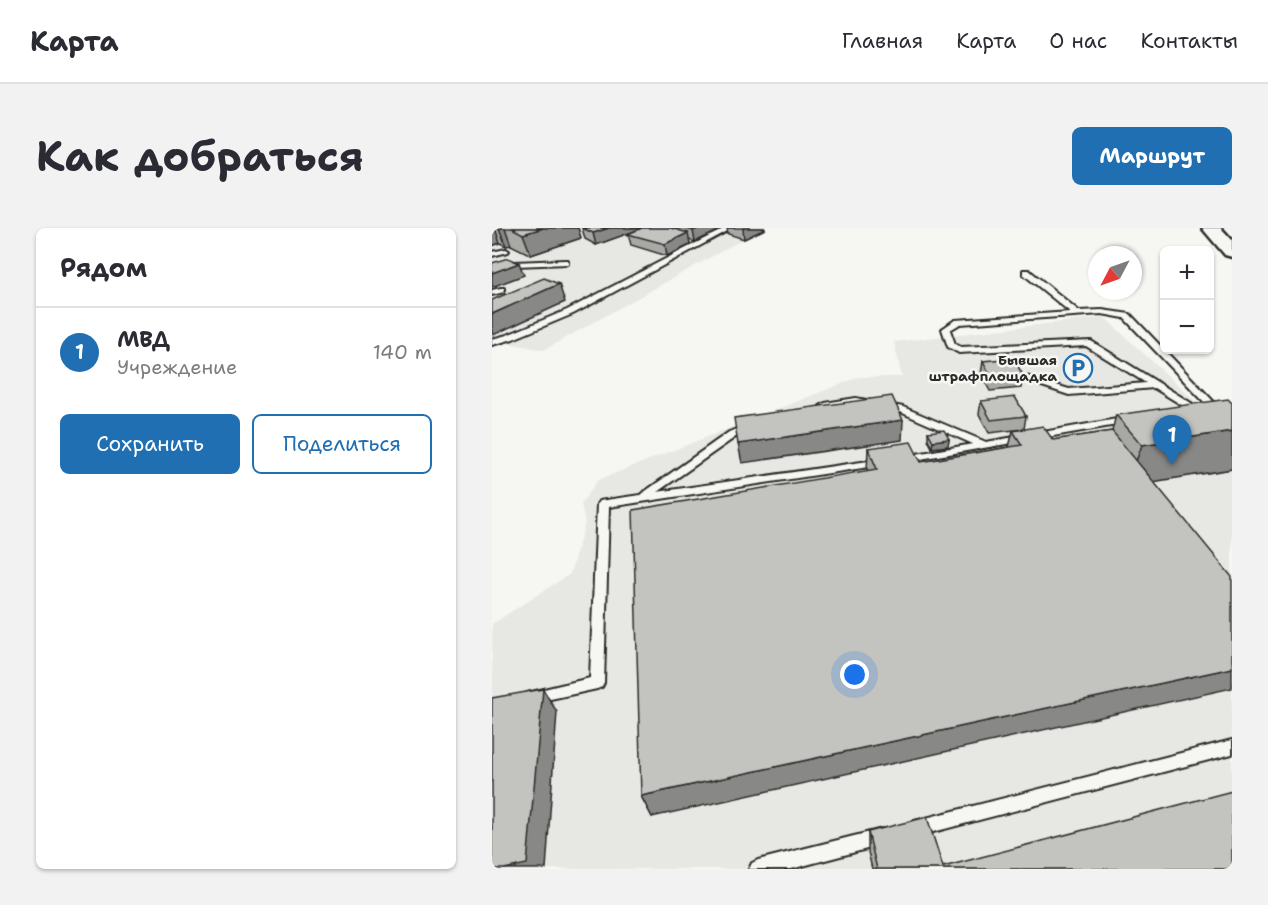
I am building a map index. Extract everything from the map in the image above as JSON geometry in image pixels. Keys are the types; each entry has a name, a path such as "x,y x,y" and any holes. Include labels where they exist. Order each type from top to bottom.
{"main road":[{"path":"1211,228 1232,252"}],"lane":[{"path":"492,342 570,312 730,228"},
{"path":"492,254 506,251"},
{"path":"492,272 514,264 565,262"},
{"path":"1026,272 1078,314"},
{"path":"492,293 501,290"},
{"path":"1182,410 1217,405 1127,316 1102,312 958,322 946,329 951,345 959,350 1088,343 1193,408"},
{"path":"1026,379 1069,392 1156,385"},
{"path":"809,409 856,401 900,409 987,446"},
{"path":"516,700 597,683 603,504 987,446 1136,419"},
{"path":"642,498 733,434 764,420"},
{"path":"758,869 1232,747"}],"shaded area":[{"path":"492,228 763,228 544,350 492,340"},
{"path":"1104,317 1232,435 1232,869 492,869 492,624 570,574 585,523 581,504 598,480 859,377 902,377 894,342"}],"building":[{"path":"512,228 543,228 523,234"},
{"path":"582,228 609,228 593,233"},
{"path":"642,228 671,228 688,233 665,244 628,234"},
{"path":"508,258 519,263 492,273 492,263"},
{"path":"544,278 559,284 492,314 492,300"},
{"path":"1013,358 1023,375 992,378 983,361"},
{"path":"892,396 903,420 738,444 734,418"},
{"path":"1015,397 1026,416 991,420 981,401"},
{"path":"1228,399 1232,403 1232,431 1142,445 1116,415"},
{"path":"1043,426 1053,440 1112,431 1232,577 1232,668 641,796 633,510 877,469 868,448 911,442 921,462 1022,445 1013,431"},
{"path":"944,430 949,439 933,441 928,432"},
{"path":"543,689 527,864 492,869 492,698"},
{"path":"1232,791 1232,869 877,869 868,832 927,817 943,867"}],"place":[{"name":"Бывшая штрафплощадка","path":"1078,368"},
{"name":"МВД","path":"1172,465"}]}
